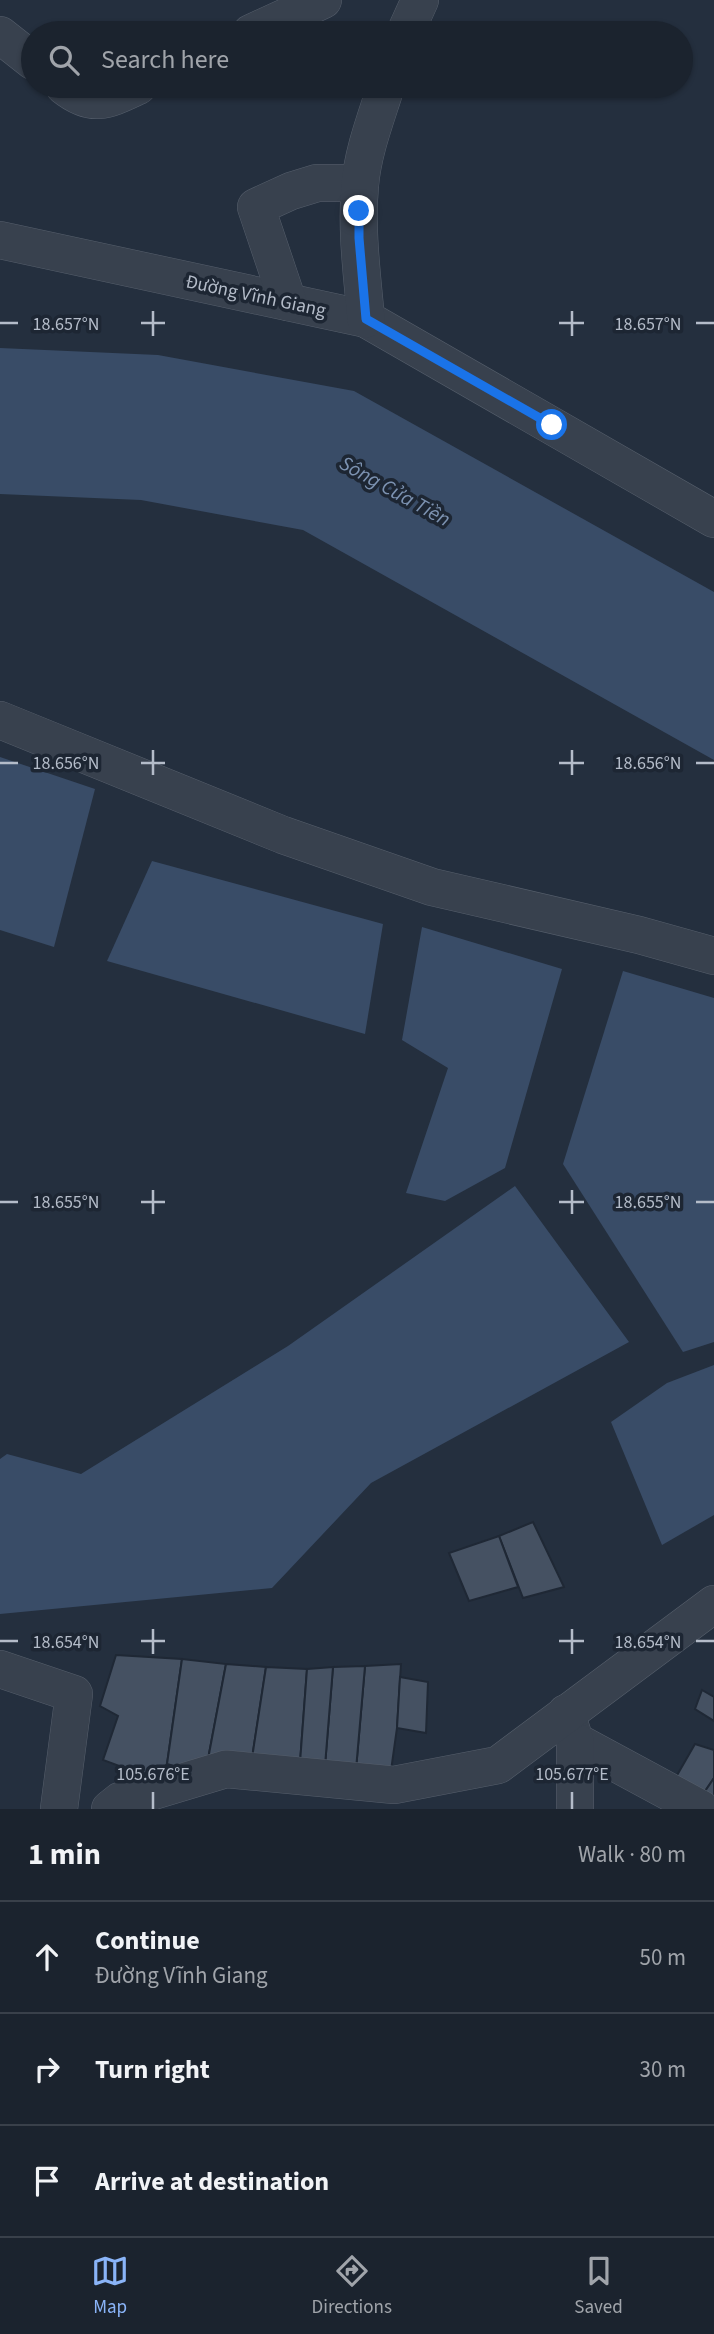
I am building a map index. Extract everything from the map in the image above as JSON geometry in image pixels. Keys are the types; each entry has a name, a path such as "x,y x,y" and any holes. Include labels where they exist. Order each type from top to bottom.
{"street":[{"path":"277,21 323,0"},
{"path":"410,21 420,0"},
{"path":"0,35 21,52"},
{"path":"83,98 92,101 106,98"},
{"path":"366,319 359,238 360,183 366,149 382,98"},
{"path":"288,302 256,207 290,191 317,183 360,183"},
{"name":"Đường Vĩnh Giang","path":"0,240 366,319 714,519"},
{"path":"0,720 283,835 432,887 639,935 714,956"},
{"path":"110,1809 120,1801 226,1769 391,1797 498,1765 570,1727 714,1604"},
{"path":"0,1670 74,1694 59,1809"},
{"path":"570,1727 575,1809"},
{"path":"570,1727 701,1809"}],"water":[{"name":"Sông Cửa Tiền","path":"0,348 158,355 354,391 714,592 714,760 303,530 141,500 0,494"},
{"path":"0,757 95,789 54,947 0,930"},
{"path":"152,861 383,924 365,1034 107,961"},
{"path":"422,927 562,969 505,1168 445,1201 406,1193 448,1068 402,1040"},
{"path":"623,971 714,998 714,1342 683,1352 563,1164"},
{"path":"515,1186 629,1342 371,1483 272,1588 0,1614 0,1459 7,1454 81,1474 288,1346"},
{"path":"714,1365 714,1515 662,1545 611,1422 667,1383"}],"building":[{"path":"533,1522 564,1587 523,1598 499,1536"},
{"path":"499,1536 518,1587 469,1601 449,1553"},
{"path":"116,1655 182,1659 167,1764 154,1779 103,1760 118,1716 100,1706"},
{"path":"182,1659 226,1664 205,1775 167,1764"},
{"path":"226,1664 266,1667 250,1771 205,1775"},
{"path":"401,1664 397,1728 389,1785 355,1781 365,1666"},
{"path":"365,1666 355,1781 324,1778 333,1667"},
{"path":"266,1667 307,1669 299,1776 250,1771"},
{"path":"333,1667 324,1778 299,1776 307,1669"},
{"path":"400,1677 428,1682 426,1733 397,1728"},
{"path":"702,1690 714,1697 714,1721 695,1709"},
{"path":"695,1744 714,1750 714,1778 695,1806 668,1791"},
{"path":"714,1778 714,1809 695,1806"}],"route":[{"path":"359,211 366,319 552,425"}]}
